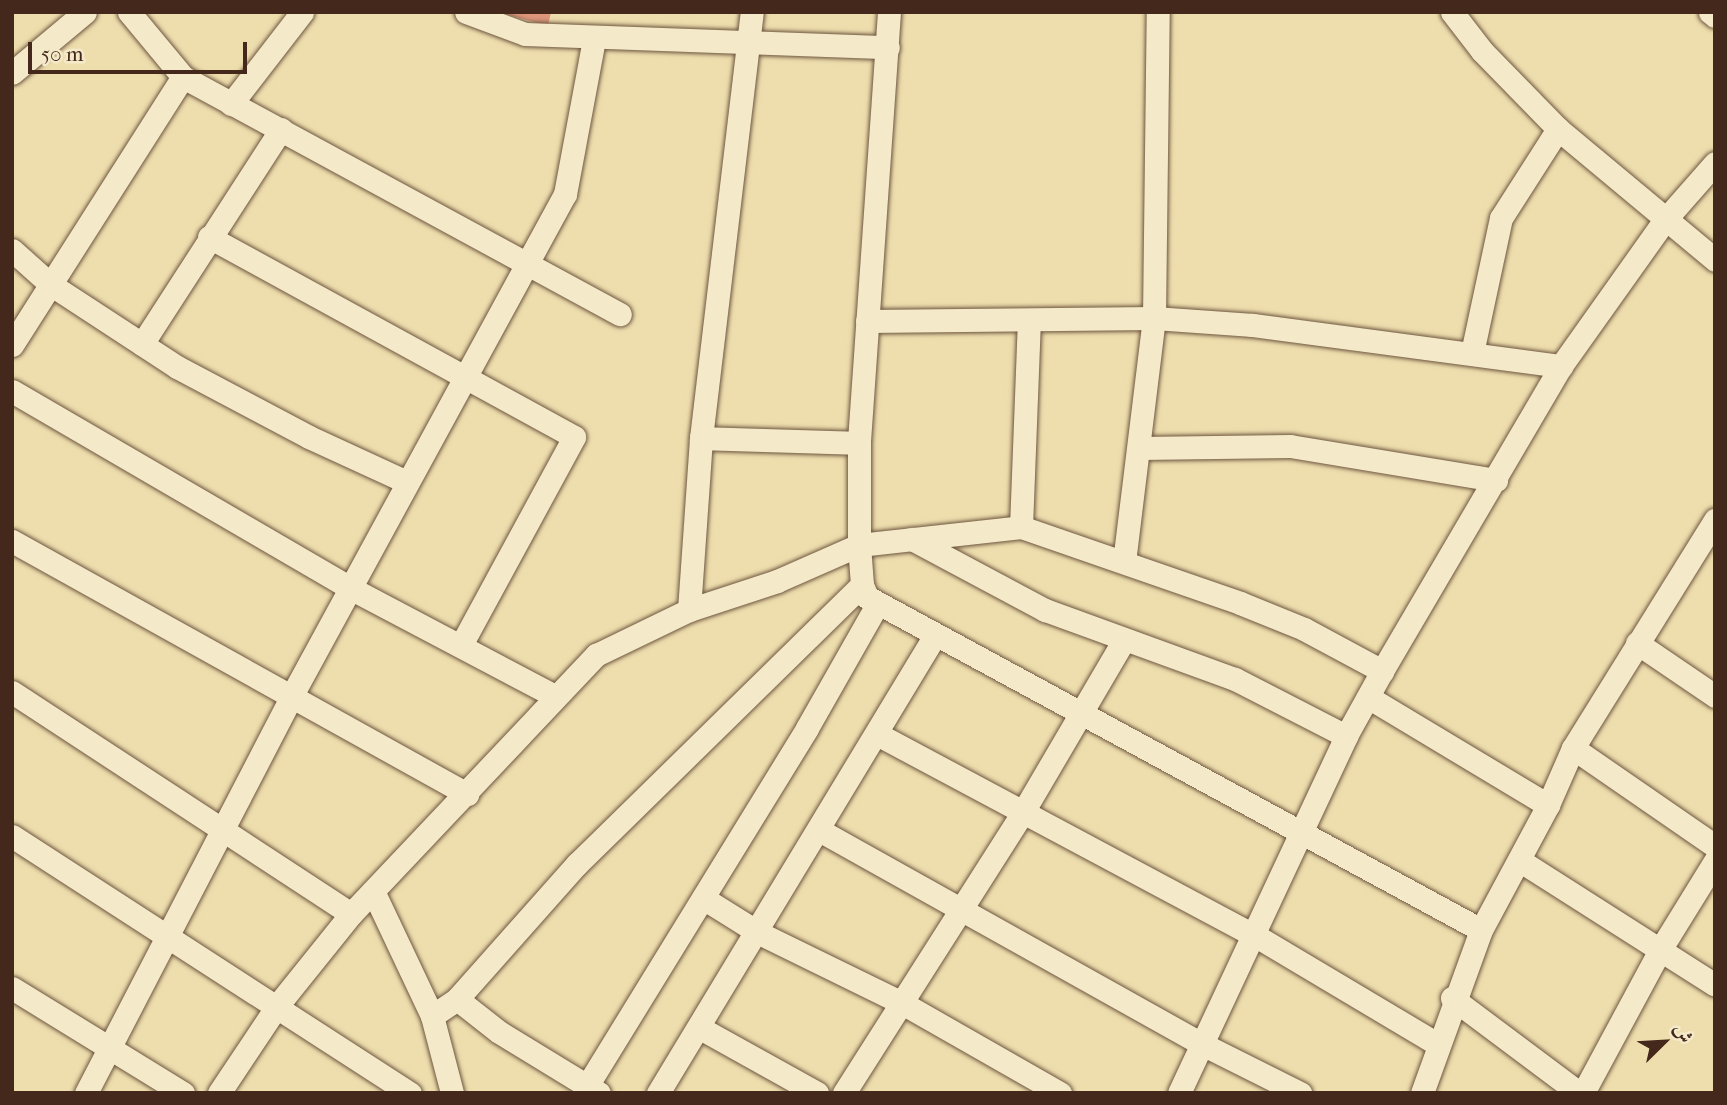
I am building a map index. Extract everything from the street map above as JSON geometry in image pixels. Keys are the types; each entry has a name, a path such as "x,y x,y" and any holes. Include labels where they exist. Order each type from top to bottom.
{"street":[{"path":"12,73 85,12"},
{"path":"128,12 183,77 525,266 620,314"},
{"path":"231,104 302,12"},
{"path":"466,12 525,34 594,40 888,47"},
{"path":"689,610 701,438 752,12"},
{"path":"889,12 859,443 859,545 862,585 877,605 934,637 1083,714 1481,930"},
{"path":"1124,562 1154,318 1158,12"},
{"path":"1452,12 1482,51 1558,129 1664,221 1715,260"},
{"path":"1710,12 1715,16"},
{"path":"86,1093 112,1049 291,697 352,589 407,482 468,376 572,174 577,120 594,40"},
{"path":"12,345 183,77"},
{"path":"142,344 281,129"},
{"path":"1472,353 1501,218 1558,129"},
{"path":"1179,1093 1256,936 1346,736 1382,671 1561,366 1664,221 1715,163"},
{"path":"209,237 468,376 571,435 575,441 461,645"},
{"path":"12,250 50,284 142,344 309,437 407,482"},
{"path":"867,321 1029,322 1154,318 1253,325 1561,366"},
{"path":"1020,527 1029,322"},
{"path":"12,391 352,589 555,696"},
{"path":"701,438 859,443"},
{"path":"1140,448 1290,446 1496,480"},
{"path":"1422,1093 1452,998 1481,930 1548,806 1573,748 1715,520"},
{"path":"219,1093 277,1006 351,914 596,655 689,610 777,581 859,545 1020,527 1124,562 1304,629 1382,671"},
{"path":"912,539 1045,610 1235,679 1346,736"},
{"path":"12,541 467,793"},
{"path":"432,1016 457,999 578,864 862,585"},
{"path":"457,999 499,1032 593,1089 877,605"},
{"path":"658,1093 759,933 934,637"},
{"path":"844,1093 1023,812 1083,714 1124,640"},
{"path":"1637,643 1715,696"},
{"path":"12,692 351,914"},
{"path":"1368,696 1548,806"},
{"path":"877,734 1256,936 1437,1044"},
{"path":"1573,748 1715,846"},
{"path":"820,831 1202,1044 1300,1093"},
{"path":"12,836 410,1093"},
{"path":"1519,860 1715,985"},
{"path":"1452,998 1581,1093 1660,950 1715,861"},
{"path":"373,891 432,1016 452,1093"},
{"path":"703,898 759,933 902,1003 1060,1093"},
{"path":"12,988 183,1093"},
{"path":"700,1028 817,1093"}],"building":[{"path":"498,12 551,12 548,26"}]}
